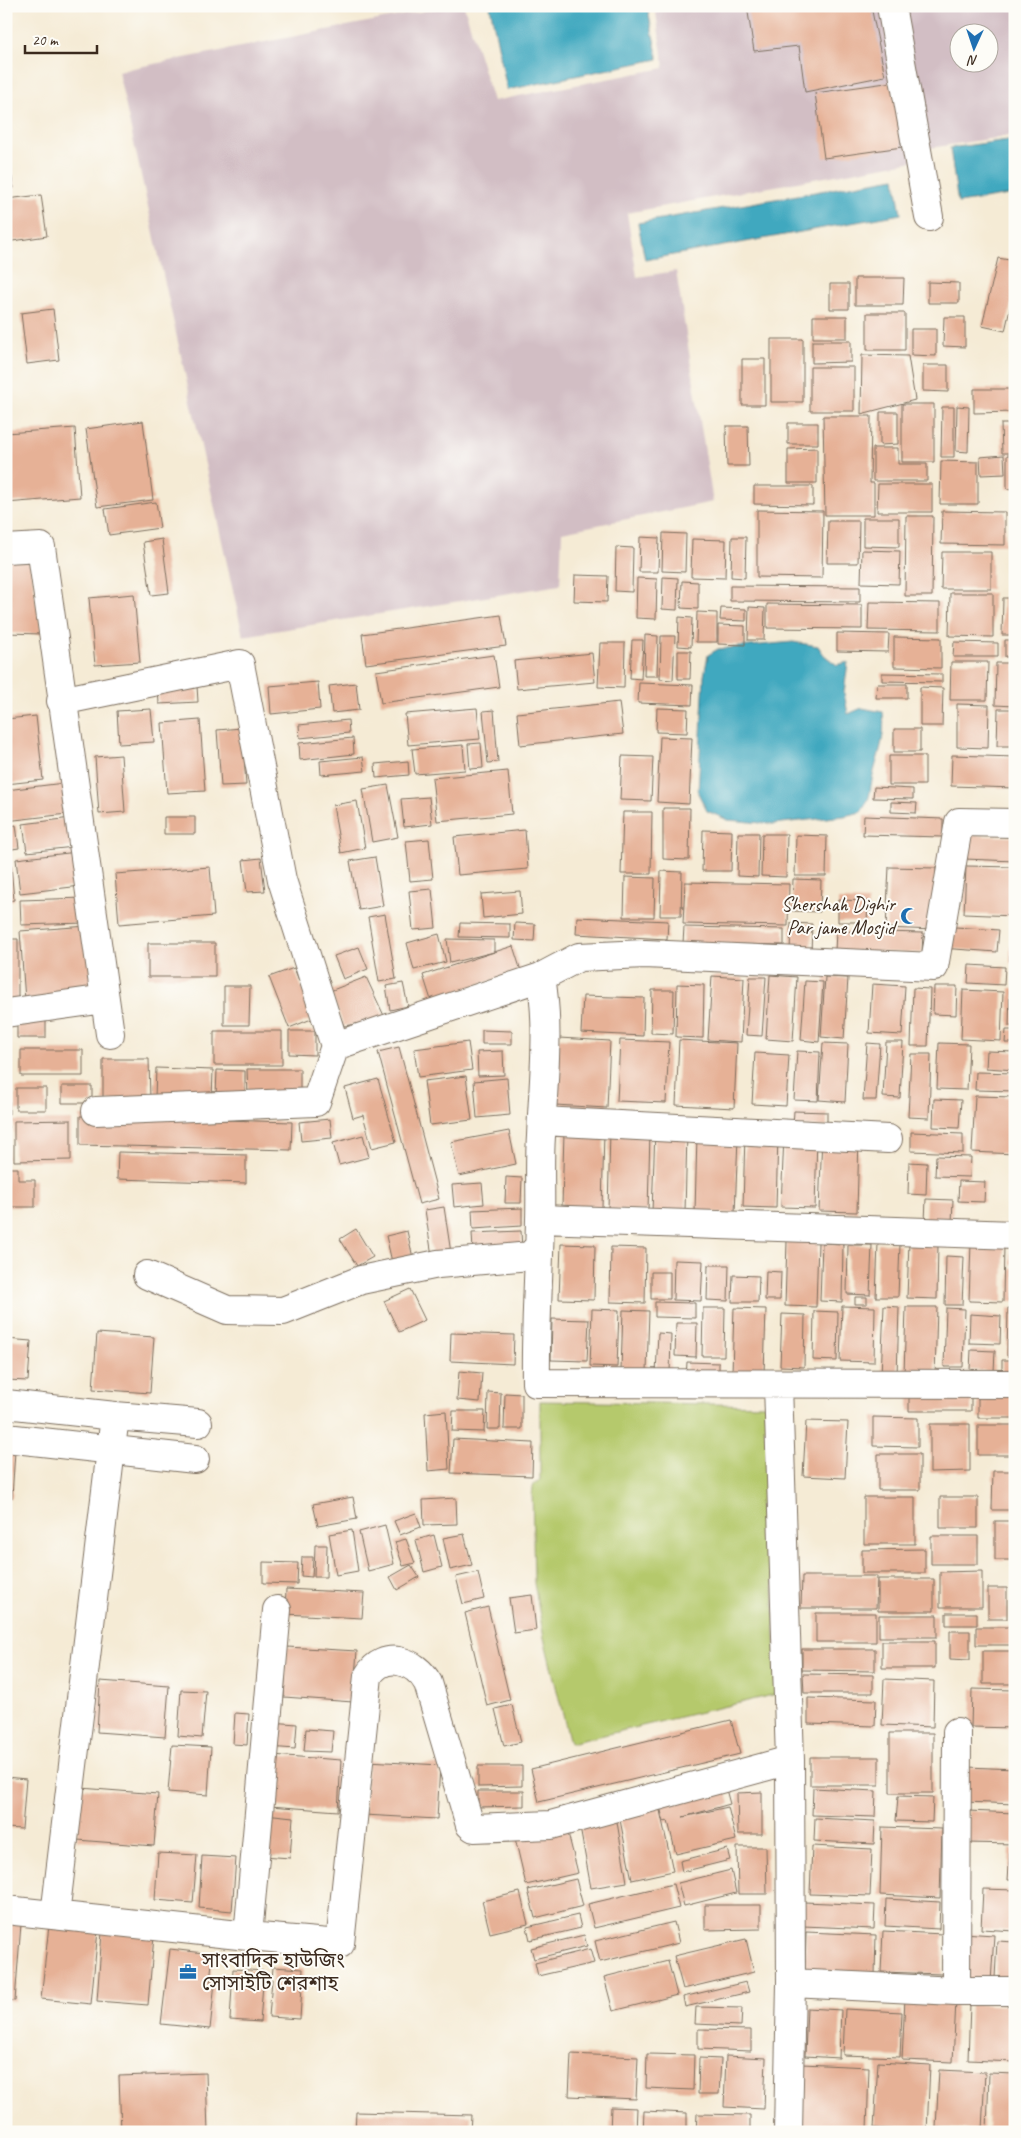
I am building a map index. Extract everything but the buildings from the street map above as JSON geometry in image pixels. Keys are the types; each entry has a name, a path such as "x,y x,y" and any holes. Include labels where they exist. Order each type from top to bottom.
{"street":[{"path":"891,6 929,217"},
{"path":"6,549 41,548 110,1034"},
{"path":"62,701 240,664 282,880 335,1046 316,1102 96,1110"},
{"path":"335,1046 541,976 579,957 645,954 934,968 959,822 1015,823"},
{"path":"541,976 546,1007 547,1054 542,1122 540,1232 535,1324 536,1383 1015,1384"},
{"path":"6,1013 105,999"},
{"path":"542,1122 888,1139"},
{"path":"540,1232 1015,1235"},
{"path":"147,1274 227,1310 283,1311 361,1280 438,1264 530,1256 540,1232"},
{"path":"778,1385 790,1760 791,1983 788,2132"},
{"path":"6,1404 198,1423"},
{"path":"55,1915 115,1416"},
{"path":"6,1438 194,1459"},
{"path":"248,1936 277,1610"},
{"path":"6,1910 340,1944 368,1676 380,1662 402,1661 411,1665 425,1678 470,1825 474,1828 551,1825 790,1760"},
{"path":"956,1992 957,1732"},
{"path":"791,1983 956,1992 1015,1991"}],"shaded area":[{"path":"449,6 464,6 493,101 664,68 655,6 886,6 913,161 627,213 637,277 676,271 713,502 562,532 560,585 243,636 118,71"},
{"path":"897,6 1015,6 1015,135 923,149"}],"green space":[{"path":"540,1401 767,1405 777,1694 570,1743 544,1638 534,1583 532,1486 540,1480"}],"water":[{"path":"490,6 647,6 658,59 507,90"},
{"path":"1015,139 1015,194 958,203 950,148"},
{"path":"895,178 901,214 645,260 638,223"},
{"path":"793,642 818,646 824,655 837,665 848,662 844,693 848,714 862,708 883,712 884,722 881,746 867,803 861,812 844,816 773,824 728,820 707,811 698,793 704,676 708,655 718,649"}],"place":[{"name":"Shershah Dighir Par jame Mosjid","path":"909,916"},
{"name":"সাংবাদিক হাউজিং সোসাইটি শেরশাহ","path":"188,1972"}]}
